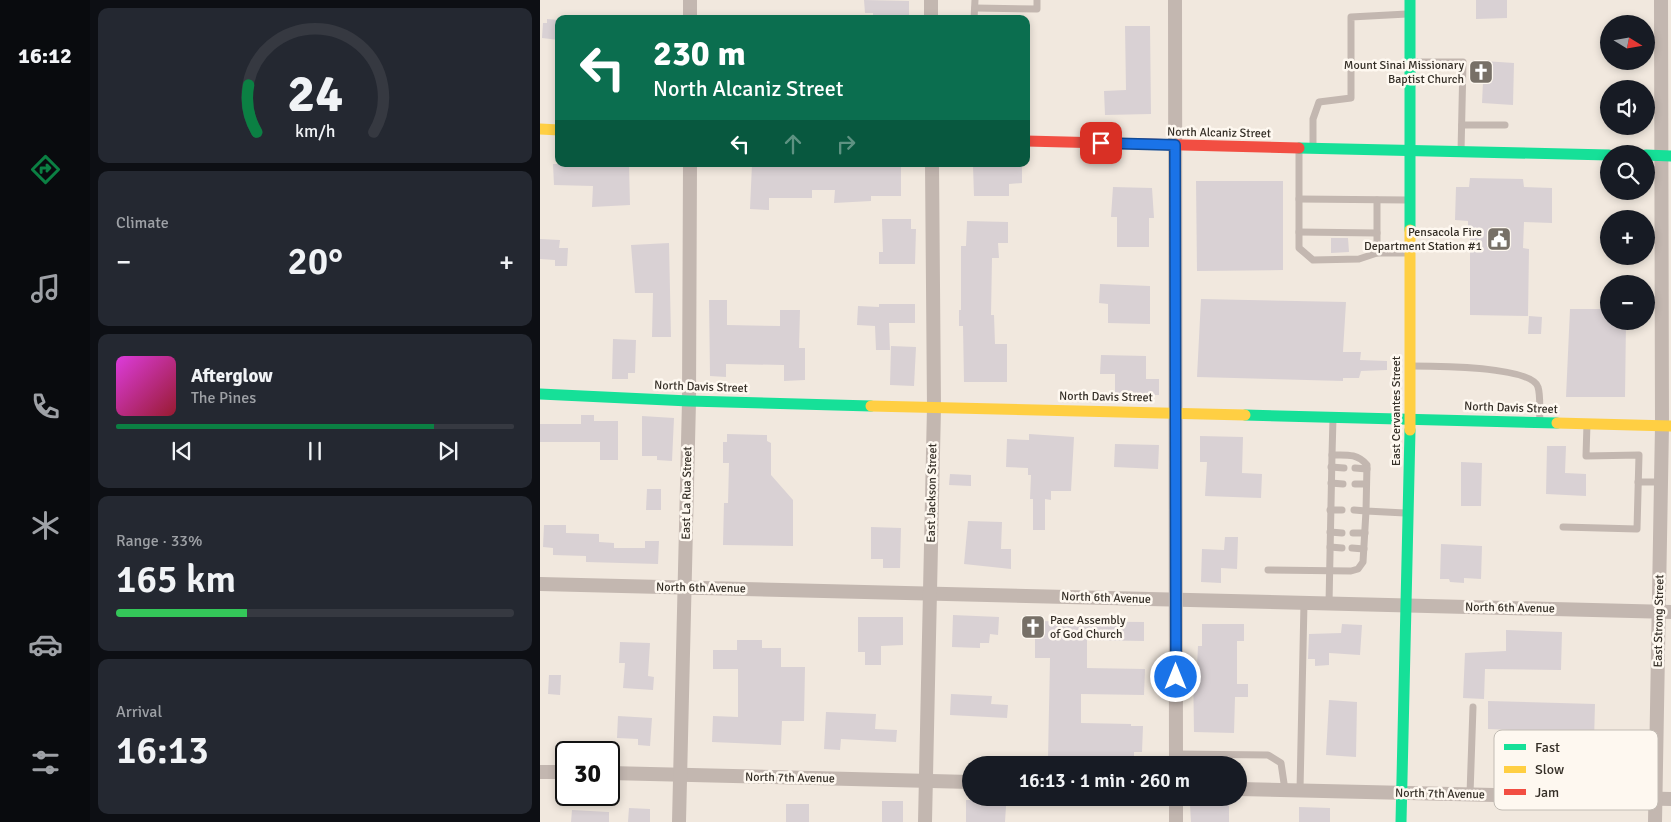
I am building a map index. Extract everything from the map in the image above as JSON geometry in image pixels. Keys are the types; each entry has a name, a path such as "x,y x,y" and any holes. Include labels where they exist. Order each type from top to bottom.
{"main road":[{"name":"East Cervantes Street","path":"1401,822 1410,418 1410,0"},
{"path":"540,129 555,130"},
{"name":"North Alcaniz Street","path":"1030,141 1600,155"},
{"name":"North Davis Street","path":"540,394 690,401 1666,426"}],"street":[{"path":"690,0 690,15"},
{"path":"931,0 932,15"},
{"path":"1175,0 1176,756"},
{"name":"East Strong Street","path":"1658,757 1665,612 1661,482 1666,426 1666,156 1661,0"},
{"name":"East La Rua Street","path":"679,822 690,401 690,167"},
{"name":"East Jackson Street","path":"925,822 934,407 932,167"},
{"name":"North 6th Avenue","path":"540,584 1665,612"},
{"path":"540,772 555,772"},
{"name":"North 7th Avenue","path":"620,773 962,782"},
{"name":"North 7th Avenue","path":"1247,788 1494,795"},
{"name":"North 7th Avenue","path":"1658,798 1671,799"},
{"path":"1176,806 1176,822"}],"lane":[{"path":"975,4 1037,9 1037,0"},
{"path":"1313,149 1313,119 1319,102 1351,98 1351,17 1410,14"},
{"path":"1411,62 1463,62 1461,152"},
{"path":"1462,125 1505,125"},
{"path":"1299,148 1299,248 1313,260 1359,259 1377,253 1410,253"},
{"path":"1299,199 1410,200"},
{"path":"1377,200 1377,253"},
{"path":"1299,232 1377,233"},
{"path":"1410,366 1456,367 1502,372 1530,378 1538,386 1540,422"},
{"path":"1329,604 1333,416"},
{"path":"1563,528 1637,528 1639,455 1586,456 1587,424"},
{"path":"1268,570 1358,570 1363,562 1367,465 1361,457 1332,455"},
{"path":"1331,467 1344,468"},
{"path":"1355,468 1367,469"},
{"path":"1638,482 1661,482"},
{"path":"1331,483 1343,484"},
{"path":"1355,484 1366,484"},
{"path":"1330,510 1342,510"},
{"path":"1354,510 1408,513"},
{"path":"1330,532 1342,533"},
{"path":"1353,533 1365,533"},
{"path":"1330,547 1342,548"},
{"path":"1352,548 1364,549"},
{"path":"1300,790 1304,603"},
{"path":"1470,794 1473,707"},
{"path":"1247,756 1268,755 1282,763 1286,790"}],"building":[{"path":"864,0 909,1 909,15 873,15 873,13 865,13"},
{"path":"1476,0 1507,0 1507,18 1476,19"},
{"path":"547,19 555,20 555,40 542,38 543,23 547,23"},
{"path":"1125,26 1150,26 1151,114 1105,115 1104,91 1126,90"},
{"path":"1484,61 1514,63 1513,105 1482,103"},
{"path":"553,164 555,164 555,167 629,167 630,205 592,207 593,186 554,185"},
{"path":"752,167 901,167 901,196 871,196 871,201 834,203 835,190 812,190 812,198 769,198 769,210 750,209"},
{"path":"973,167 1022,167 1022,183 1009,184 1009,196 974,196"},
{"name":"Pensacola Fire Department Station #1","path":"1470,178 1523,179 1524,187 1552,188 1552,223 1524,222 1523,248 1529,249 1528,316 1470,315 1470,231 1468,231 1468,221 1455,220 1456,187 1469,187"},
{"path":"1196,181 1283,181 1283,270 1197,271"},
{"path":"1113,187 1152,188 1154,218 1149,218 1149,247 1117,247 1117,217 1111,217"},
{"path":"882,219 911,219 911,229 916,229 915,264 879,264 879,252 883,252"},
{"path":"967,221 1008,222 1008,243 998,243 999,258 992,258 991,315 994,315 995,344 1007,344 1007,382 964,382 963,326 959,326 959,310 961,310 961,246 966,246"},
{"path":"1331,238 1348,238 1349,252 1331,253"},
{"path":"540,239 560,240 559,248 568,248 567,266 555,266 555,260 540,259"},
{"path":"669,243 671,337 652,337 653,293 635,293 631,245"},
{"path":"1100,284 1150,286 1150,324 1108,323 1108,304 1099,303"},
{"path":"1201,299 1346,302 1343,352 1361,352 1360,360 1387,361 1387,370 1361,371 1359,378 1343,378 1343,381 1197,377"},
{"path":"709,300 727,300 727,325 780,326 780,310 800,310 799,348 805,348 805,380 784,381 784,365 726,364 726,377 710,376"},
{"path":"879,304 915,304 915,323 889,323 890,350 876,350 875,326 857,325 858,306 879,307"},
{"path":"1570,309 1600,309 1600,330 1626,330 1625,397 1566,397"},
{"path":"1529,316 1542,317 1541,334 1528,334"},
{"path":"613,339 636,340 635,373 628,373 628,379 612,379"},
{"path":"891,346 916,347 914,386 890,385"},
{"path":"1101,355 1146,356 1146,379 1159,379 1159,395 1115,395 1115,374 1100,374"},
{"path":"581,415 594,415 594,421 618,421 618,460 600,460 600,442 540,442 540,424 581,424"},
{"path":"642,416 674,418 672,461 657,460 657,456 642,456"},
{"path":"727,434 767,435 767,441 771,443 771,475 793,500 793,546 723,545 724,503 728,503 729,463 723,463 723,442 727,442"},
{"path":"1029,434 1074,437 1071,491 1051,491 1051,500 1045,499 1045,530 1033,530 1033,499 1030,499 1031,475 1028,475 1028,468 1006,467 1007,439 1029,440"},
{"path":"1200,436 1243,437 1242,473 1262,474 1261,498 1205,496 1207,462 1200,462"},
{"path":"1115,444 1159,445 1158,469 1114,467"},
{"path":"1547,446 1566,446 1565,473 1586,474 1586,496 1546,494"},
{"path":"1461,462 1482,463 1481,506 1461,506"},
{"path":"950,474 971,475 971,486 949,485"},
{"path":"647,489 661,489 661,510 646,510"},
{"path":"968,521 1002,522 1001,549 1011,549 1011,569 964,564"},
{"path":"544,525 566,525 566,533 599,534 599,542 614,543 614,548 645,548 645,541 659,541 658,564 586,562 586,556 553,555 553,548 543,547"},
{"path":"871,527 901,528 900,568 883,568 883,559 871,559"},
{"path":"1225,537 1238,537 1237,569 1221,568 1221,583 1201,582 1202,549 1224,550"},
{"path":"1441,544 1482,546 1481,579 1464,578 1464,583 1440,579"},
{"path":"953,615 999,617 998,635 990,634 989,643 980,643 980,648 952,647"},
{"path":"858,617 903,617 903,645 881,646 881,665 865,665 865,652 858,652"},
{"path":"1024,621 1144,622 1144,641 1087,640 1087,668 1145,669 1144,695 1081,694 1081,723 1143,726 1142,752 1134,752 1134,756 1048,756 1050,658 1035,658 1035,635 1024,635"},
{"path":"1202,624 1244,624 1244,641 1237,641 1237,684 1248,684 1248,697 1235,697 1234,733 1194,732 1193,667 1197,667 1198,646 1202,646"},
{"path":"1342,624 1362,625 1360,655 1329,653 1329,665 1315,666 1315,659 1308,659 1309,634 1341,633"},
{"path":"1506,630 1562,632 1561,670 1485,669 1484,699 1463,698 1465,653 1506,651"},
{"path":"737,640 762,640 762,648 781,648 781,667 805,667 804,721 782,721 781,745 712,742 713,716 738,717 738,669 713,669 713,650 737,650"},
{"path":"620,642 650,643 648,676 654,677 653,690 623,688 625,663 619,663"},
{"path":"549,675 561,675 560,695 548,694"},
{"path":"951,694 992,696 991,704 1008,705 1007,718 950,715"},
{"path":"1329,700 1357,702 1356,757 1326,755"},
{"path":"1488,701 1595,704 1594,730 1488,729"},
{"path":"826,712 876,714 875,729 897,730 896,742 841,739 840,750 824,749"},
{"path":"618,716 652,718 650,746 638,745 638,739 617,738"},
{"path":"882,801 903,801 903,822 882,822"},
{"path":"786,804 809,804 809,822 786,822"},
{"path":"966,806 1006,806 1005,822 966,822"},
{"path":"1190,806 1229,806 1229,822 1191,822"},
{"path":"1299,807 1330,808 1330,822 1299,822"},
{"path":"629,808 650,809 650,822 628,822"},
{"path":"572,810 609,812 609,822 571,822"}],"traffic: fast":[{"path":"1410,0 1410,230"},
{"path":"1299,148 1600,155"},
{"path":"1655,155 1671,156"},
{"path":"540,394 689,401 871,406"},
{"path":"1245,415 1557,423"},
{"path":"1401,822 1410,430"}],"traffic: slow":[{"path":"540,129 555,130"},
{"path":"1410,230 1410,430"},
{"path":"871,406 1245,415"},
{"path":"1557,423 1671,426"}],"traffic: jam":[{"path":"1030,141 1299,148"}],"place":[{"name":"Mount Sinai Missionary Baptist Church","path":"1481,72"},
{"name":"Pensacola Fire Department Station #1","path":"1499,239"},
{"name":"Pace Assembly of God Church","path":"1033,627"}],"route":[{"path":"1101,143 1175,145 1176,677"}]}
